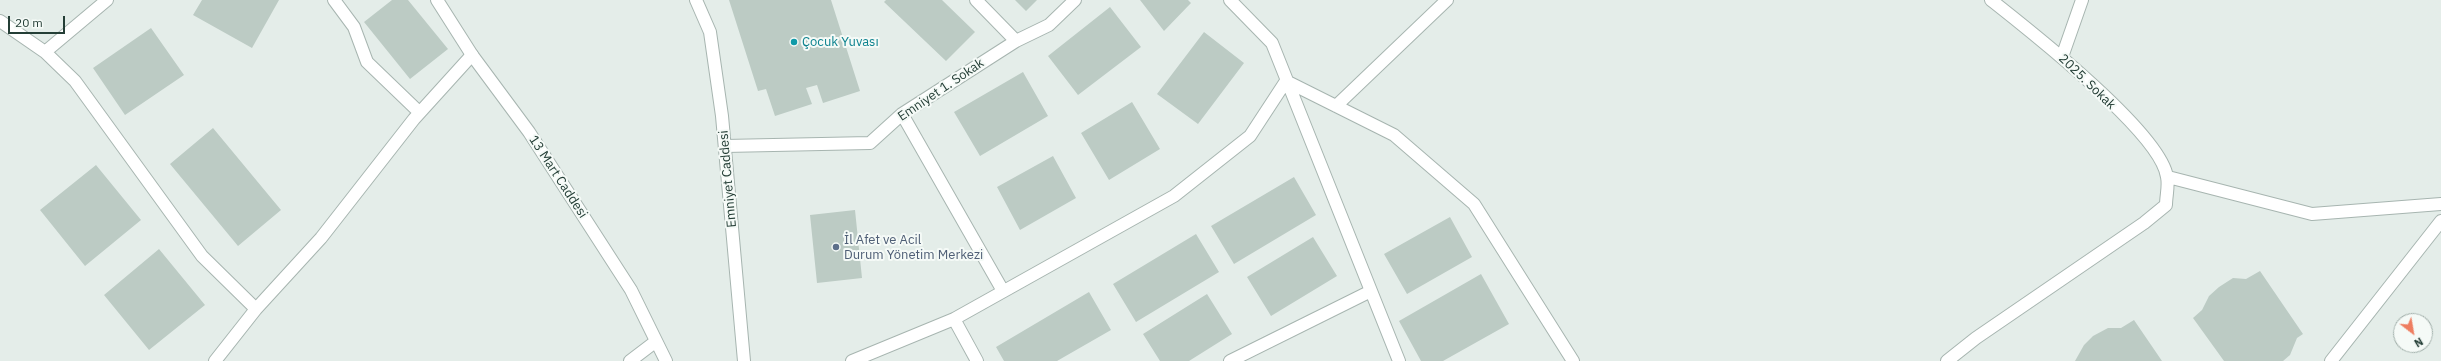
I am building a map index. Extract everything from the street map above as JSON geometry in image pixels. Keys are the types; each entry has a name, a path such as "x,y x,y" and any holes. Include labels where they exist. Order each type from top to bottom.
{"street":[{"path":"45,52 107,0"},
{"path":"334,0 354,27 367,62 419,112"},
{"name":"13 Mart Caddesi","path":"437,0 472,55 529,132 631,290 655,342 666,361"},
{"name":"Emniyet Caddesi","path":"696,0 710,32 725,146 744,361"},
{"path":"976,0 1016,41"},
{"name":"Emniyet 1. Sokak","path":"725,146 870,143 902,114 1016,41 1049,25 1074,0"},
{"path":"1230,0 1272,43 1399,361"},
{"path":"1336,106 1447,0"},
{"name":"2025. Sokak","path":"1991,0 2062,57 2152,145 2168,177"},
{"path":"2062,57 2082,0"},
{"path":"0,21 45,52 75,81 202,256 256,309"},
{"path":"215,361 256,309 321,238 419,112 472,55"},
{"path":"1286,81 1394,135 1474,204 1573,361"},
{"path":"852,361 954,319 1174,196 1250,136 1286,81"},
{"path":"902,114 1003,291"},
{"path":"1946,361 1976,338 2144,223 2166,205 2168,177 2312,214 2441,204"},
{"path":"2331,361 2441,221"},
{"path":"1230,361 1371,291"},
{"path":"954,319 977,361"},
{"path":"630,361 655,342"}],"building":[{"path":"202,0 279,0 252,48 193,15"},
{"path":"392,0 408,0 448,49 410,79 364,22"},
{"name":"Çocuk Yuvası","path":"729,0 831,0 860,91 823,103 817,85 806,88 812,104 775,116 766,89 758,91"},
{"path":"886,0 942,0 975,32 946,61 884,2"},
{"path":"1015,0 1037,0 1026,11"},
{"path":"1140,0 1188,0 1191,3 1164,31"},
{"path":"1110,7 1141,47 1078,95 1048,56"},
{"path":"151,28 184,75 125,115 93,68"},
{"path":"1204,32 1244,63 1198,124 1157,94"},
{"path":"1023,72 1048,116 980,156 954,112"},
{"path":"1132,102 1160,149 1109,180 1081,133"},
{"path":"213,128 281,210 238,246 170,164"},
{"path":"1053,156 1076,198 1020,230 997,187"},
{"path":"96,165 141,220 85,266 40,210"},
{"path":"1294,177 1316,215 1234,264 1211,226"},
{"name":"İl Afet ve Acil Durum Yönetim Merkezi","path":"855,210 862,278 817,283 810,215"},
{"path":"1450,217 1472,257 1407,294 1384,254"},
{"path":"1196,234 1219,272 1136,322 1113,284"},
{"path":"1313,237 1337,276 1271,316 1247,277"},
{"path":"159,249 205,305 149,350 104,295"},
{"path":"2260,271 2303,334 2297,338 2290,355 2283,361 2224,361 2193,318 2202,310 2209,296 2219,287 2233,278 2246,279"},
{"path":"1481,274 1509,324 1443,361 1421,361 1399,321"},
{"path":"1089,292 1111,330 1057,361 1004,361 996,347"},
{"path":"1207,294 1232,334 1189,361 1160,361 1143,334"},
{"path":"2134,320 2162,361 2075,361 2084,345 2093,336 2108,328 2121,328"}],"place":[{"name":"Çocuk Yuvası","path":"794,42"},
{"name":"İl Afet ve Acil Durum Yönetim Merkezi","path":"836,247"}]}
